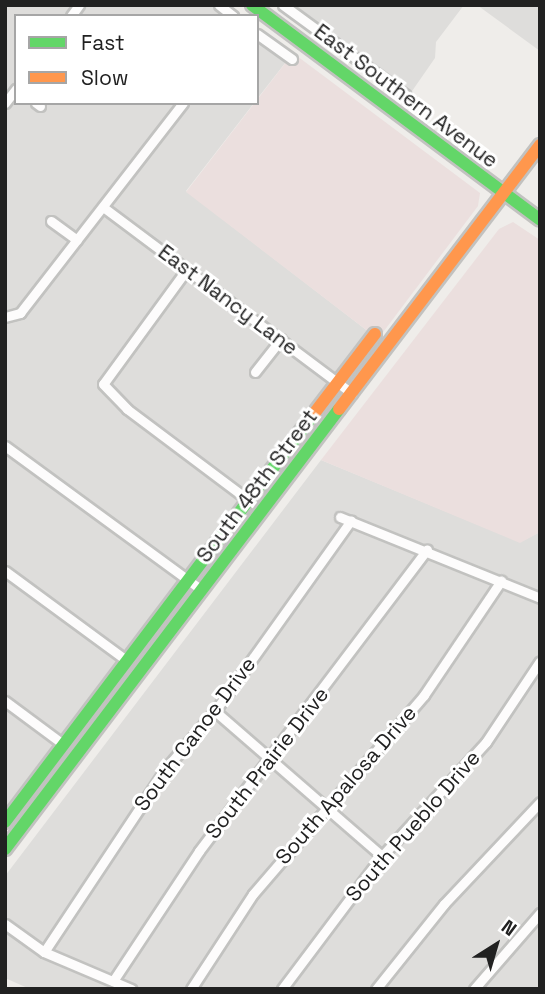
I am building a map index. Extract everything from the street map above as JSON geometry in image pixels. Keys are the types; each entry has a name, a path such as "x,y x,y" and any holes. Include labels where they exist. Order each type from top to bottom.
{"main road":[{"name":"East Southern Avenue","path":"259,15 540,220"},
{"name":"South 48th Street","path":"5,849 10,833 202,590 540,145"},
{"name":"South 48th Street","path":"5,822 375,334"}],"street":[{"name":"East Southern Avenue","path":"283,5 406,96"},
{"name":"East Southern Avenue","path":"259,35 292,59"},
{"path":"6,317 20,313 179,105"},
{"name":"East Nancy Lane","path":"103,207 352,393"},
{"path":"51,221 78,240"},
{"path":"187,269 103,384 127,409 248,500"},
{"path":"255,372 281,339"},
{"path":"5,446 202,590"},
{"path":"340,517 540,598"},
{"name":"South Canoe Drive","path":"44,952 167,766 215,710 351,520"},
{"name":"South Prairie Drive","path":"113,981 199,851 271,760 427,550"},
{"path":"5,571 126,660"},
{"name":"South Apalosa Drive","path":"191,989 253,894 325,806 424,695 501,581"},
{"name":"South Pueblo Drive","path":"282,989 382,856 486,742 540,661"},
{"path":"528,678 540,682"},
{"path":"5,701 63,744"},
{"path":"215,710 382,856"},
{"path":"376,989 444,904 540,802"},
{"path":"474,989 540,914"},
{"path":"5,924 44,952 131,989"}],"shaded area":[{"path":"5,5 229,5 240,14 14,14 14,105 252,105 186,191 378,339 5,831"},
{"path":"290,5 464,5 436,42 435,58 410,94"},
{"path":"477,5 540,5 540,51"},
{"path":"259,28 293,53 259,96"},
{"path":"293,53 480,193 478,206 378,339 186,192 253,105 259,105 259,97"},
{"path":"513,222 540,240 540,532 520,543 321,460 499,229"},
{"path":"321,460 520,542 540,532 540,989 30,989 5,978 5,876"}],"traffic: fast":[{"path":"252,5 540,220"},
{"path":"5,849 339,409"},
{"path":"5,822 313,415"}],"traffic: slow":[{"path":"339,409 540,145"},
{"path":"313,415 375,334"}]}
